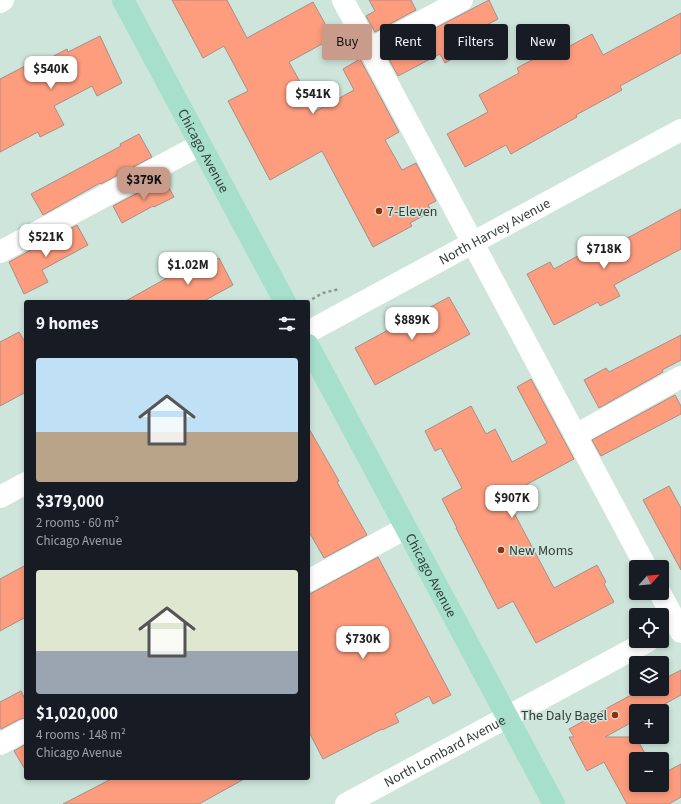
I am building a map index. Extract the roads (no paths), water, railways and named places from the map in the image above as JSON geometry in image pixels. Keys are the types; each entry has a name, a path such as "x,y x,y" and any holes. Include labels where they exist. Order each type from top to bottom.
{"main road":[{"name":"Chicago Avenue","path":"123,0 284,300"},
{"name":"Chicago Avenue","path":"310,349 554,804"}],"street":[{"path":"343,0 356,24"},
{"path":"372,48 462,0"},
{"path":"372,53 642,560"},
{"name":"North Harvey Avenue","path":"310,331 681,130"},
{"path":"0,252 200,145"},
{"path":"576,435 681,377"},
{"path":"0,497 24,484"},
{"path":"310,580 406,528"},
{"path":"663,600 675,629"},
{"name":"North Lombard Avenue","path":"346,804 635,648"},
{"path":"0,744 24,731"}],"place":[{"name":"7-Eleven","path":"379,211"},
{"name":"New Moms","path":"501,550"},
{"name":"The Daly Bagel","path":"615,715"}]}
